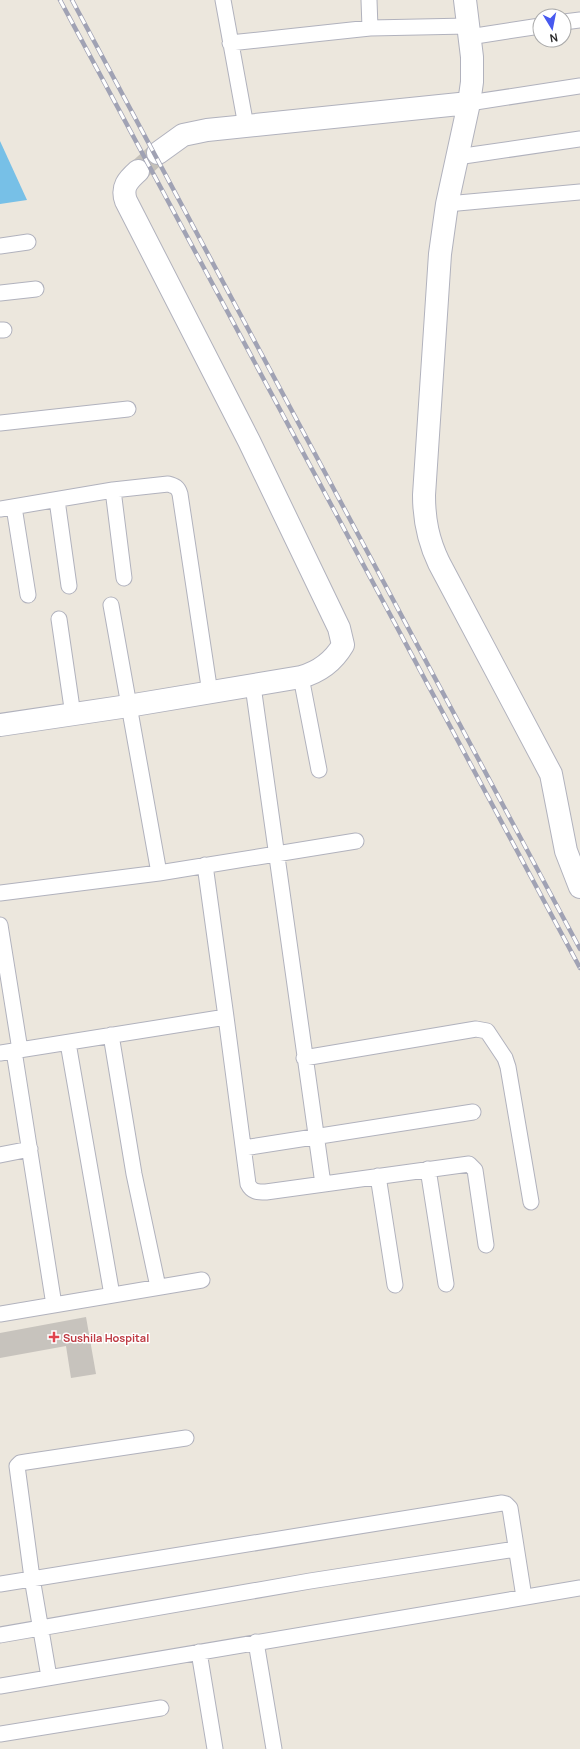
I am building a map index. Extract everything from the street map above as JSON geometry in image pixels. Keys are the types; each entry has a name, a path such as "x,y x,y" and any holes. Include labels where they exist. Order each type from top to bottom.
{"street":[{"path":"223,0 246,126"},
{"path":"369,0 370,28"},
{"path":"465,0 473,72 469,103 447,204 440,254 424,495 424,516 426,530 439,563 551,774 566,851 580,887"},
{"path":"230,43 370,28 469,31 532,27"},
{"path":"158,153 183,135 207,130 469,103 580,86"},
{"path":"457,157 580,139"},
{"path":"0,725 210,693 301,677 322,669 339,653 343,645 342,637 249,441 126,201 124,189 127,182 138,171"},
{"path":"447,204 580,192"},
{"path":"0,246 28,242"},
{"path":"0,293 36,288"},
{"path":"0,423 128,409"},
{"path":"28,595 7,508 114,490 168,484 175,486 179,489 210,693"},
{"path":"114,490 124,578"},
{"path":"57,500 69,586"},
{"path":"111,604 159,874"},
{"path":"59,619 73,714"},
{"path":"301,677 319,770"},
{"path":"253,686 322,1184"},
{"path":"0,893 159,874 276,853 356,841"},
{"path":"205,866 248,1184 250,1189 254,1192 266,1192 462,1163 469,1164 474,1170 486,1245"},
{"path":"0,925 12,1052 30,1149 54,1305"},
{"path":"12,1052 226,1017"},
{"path":"304,1058 476,1029 487,1031 505,1058 508,1067 531,1202"},
{"path":"111,1036 134,1174 158,1287"},
{"path":"68,1043 112,1295"},
{"path":"244,1148 473,1112"},
{"path":"0,1155 30,1149"},
{"path":"428,1169 446,1284"},
{"path":"378,1176 395,1285"},
{"path":"0,1314 202,1280"},
{"path":"49,1677 32,1578 17,1466 20,1463 186,1438"},
{"path":"0,1584 502,1503 506,1504 510,1508 524,1597"},
{"path":"0,1635 310,1581 516,1549"},
{"path":"0,1686 580,1588"},
{"path":"256,1642 274,1749"},
{"path":"199,1652 215,1749"},
{"path":"0,1734 161,1708"}],"water":[{"path":"0,141 27,200 0,204"}],"building":[{"path":"86,1317 96,1374 71,1378 66,1346 0,1358 0,1333"}],"tunnel":[{"path":"138,171 158,153"}],"railway":[{"path":"60,0 580,968"},
{"path":"72,0 580,949"}],"place":[{"name":"Sushila Hospital","path":"54,1337"}]}
